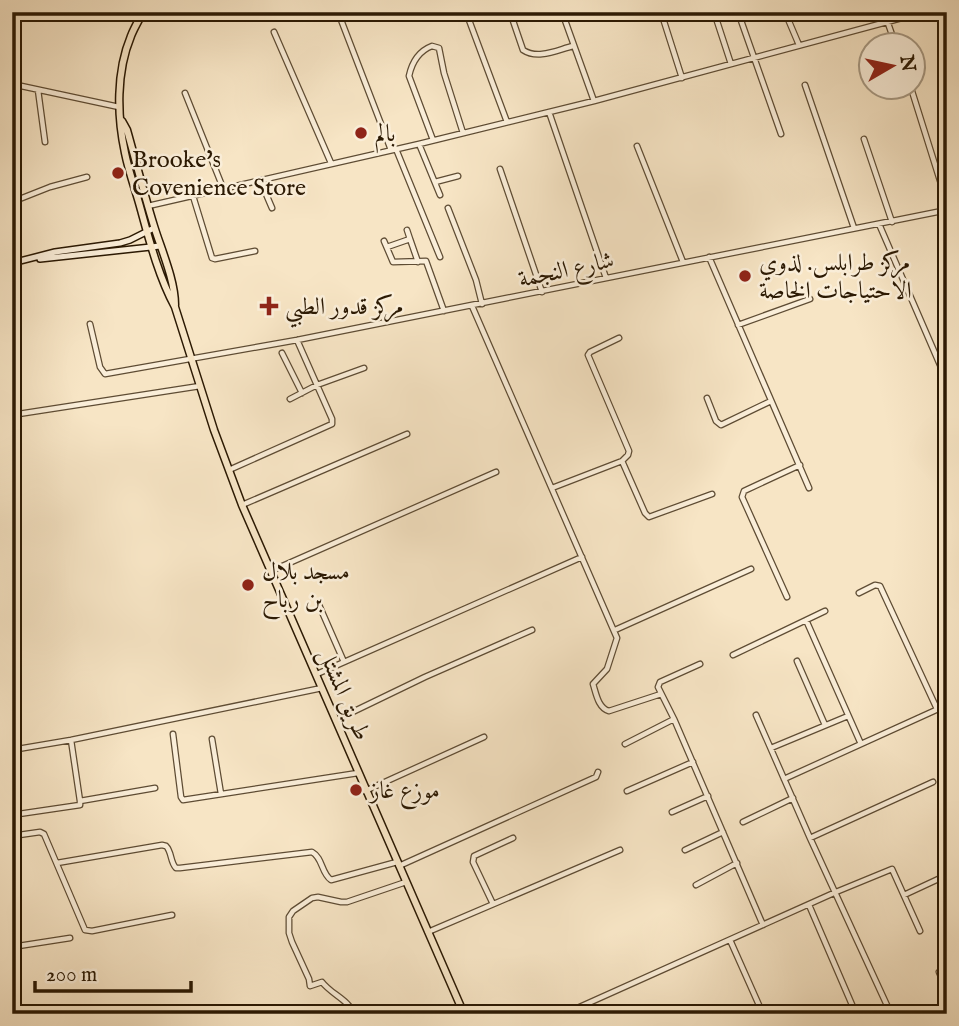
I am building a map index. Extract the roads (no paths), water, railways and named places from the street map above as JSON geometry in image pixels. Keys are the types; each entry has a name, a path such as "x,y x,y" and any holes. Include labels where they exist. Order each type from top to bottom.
{"main road":[{"name":"طريق المشتل","path":"143,12 130,38 119,107 125,154 151,247 175,307 242,505 464,1014"},
{"name":"طريق المشتل","path":"120,116 127,130 175,296 175,307"},
{"path":"23,261 55,252 120,243 154,228"},
{"path":"12,263 160,246"}],"street":[{"path":"338,12 440,257"},
{"path":"395,16 408,12"},
{"path":"466,12 506,122"},
{"path":"510,12 523,50 528,54 538,55 573,46"},
{"path":"661,12 682,78"},
{"path":"714,12 731,64"},
{"path":"738,12 781,134"},
{"path":"785,12 799,45"},
{"path":"884,12 892,32"},
{"path":"148,206 594,101 924,12"},
{"path":"564,13 573,46 594,101"},
{"path":"274,32 331,163"},
{"path":"433,140 410,76 415,61 426,48 432,46 439,48 463,133"},
{"path":"12,84 119,107"},
{"path":"805,85 854,228"},
{"path":"38,90 46,142"},
{"path":"185,93 223,188"},
{"path":"915,102 947,203"},
{"path":"549,112 607,278"},
{"path":"864,138 892,222"},
{"path":"419,144 440,195"},
{"path":"637,145 683,262"},
{"path":"500,169 542,292"},
{"path":"435,182 458,176"},
{"path":"12,202 50,187 87,177"},
{"path":"260,180 272,208"},
{"path":"193,196 212,258 255,251"},
{"path":"447,208 476,280 482,304"},
{"name":"شارع النجمة","path":"90,324 100,367 105,374 472,306 947,210"},
{"path":"879,224 947,381"},
{"path":"407,230 418,262"},
{"path":"410,239 386,244 393,262 426,261 444,311"},
{"path":"709,257 809,488"},
{"path":"738,325 810,299"},
{"path":"472,306 615,630 617,638 611,660 607,669 593,684 602,708 609,710 661,694"},
{"path":"552,488 626,458 629,451 588,355 619,338"},
{"path":"228,470 330,426 332,419 297,340"},
{"path":"282,353 302,393"},
{"path":"290,399 317,385 364,368"},
{"path":"12,415 200,386"},
{"path":"707,398 716,421 721,425 771,401"},
{"path":"242,505 407,434"},
{"path":"622,460 649,517 712,494"},
{"path":"787,597 742,494 800,465"},
{"path":"271,571 496,472"},
{"path":"317,674 582,557"},
{"path":"615,630 751,569"},
{"path":"859,593 875,585 880,586 937,709"},
{"path":"318,605 344,662"},
{"path":"733,655 825,611"},
{"path":"806,620 861,744"},
{"path":"336,720 532,630"},
{"path":"797,660 825,725"},
{"path":"700,664 660,682 658,687 763,925"},
{"path":"12,750 322,688"},
{"path":"784,779 947,705"},
{"path":"756,715 891,1014"},
{"path":"771,748 848,716"},
{"path":"625,744 674,719"},
{"path":"173,734 183,800 358,773"},
{"path":"365,791 484,737"},
{"path":"212,739 221,794"},
{"path":"12,815 80,805 71,740"},
{"path":"626,791 693,762"},
{"path":"57,863 162,845 169,849 176,868 312,852 319,857 326,876 331,880 398,864 596,777 598,772"},
{"path":"810,838 933,782"},
{"path":"80,801 155,788"},
{"path":"672,812 708,796"},
{"path":"743,822 793,798"},
{"path":"12,836 42,832 85,930 92,931 172,915"},
{"path":"685,850 723,832"},
{"path":"494,904 473,862 474,856 513,838"},
{"path":"428,932 620,850"},
{"path":"696,885 737,863"},
{"path":"564,1014 892,869 920,931"},
{"path":"904,895 947,875"},
{"path":"354,1014 351,1006 327,989 322,982 310,986 289,933 289,917 312,898 341,902 406,883"},
{"path":"809,905 856,1014"},
{"path":"12,947 70,938"},
{"path":"730,940 763,1014"},
{"path":"939,972 947,990"},
{"path":"12,1013 46,1008 50,1009 52,1014"}],"place":[{"name":"بالم","path":"361,133"},
{"name":"Brooke's Covenience Store","path":"118,173"},
{"name":"مركز طرابلس. لذوي الاحتياجات الخاصة","path":"745,276"},
{"name":"مركز قدور الطبي","path":"269,306"},
{"name":"مسجد بلال بن رباح","path":"248,585"},
{"name":"موزع غاز","path":"356,790"}]}
